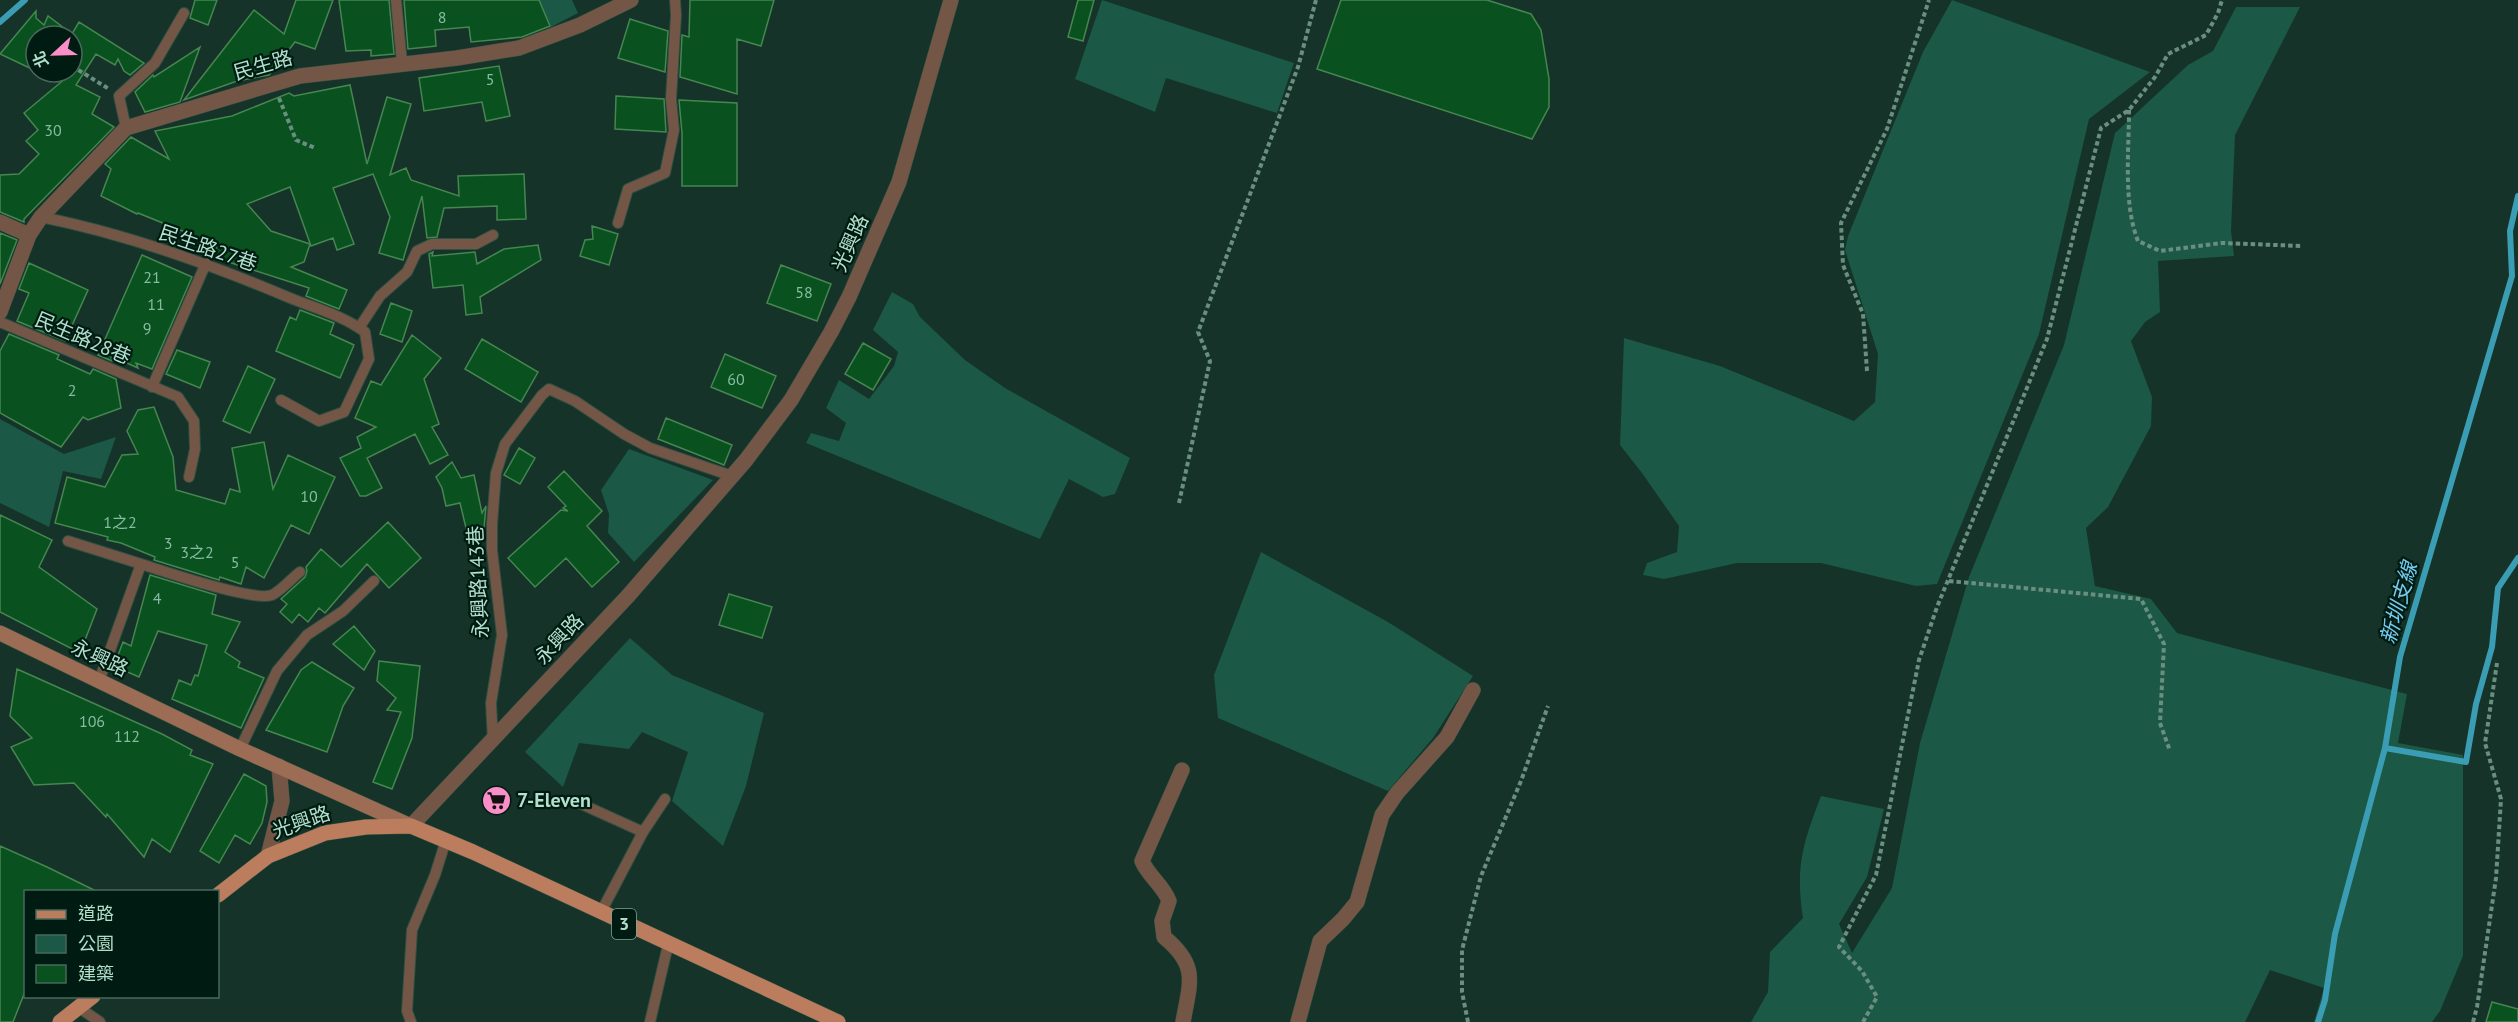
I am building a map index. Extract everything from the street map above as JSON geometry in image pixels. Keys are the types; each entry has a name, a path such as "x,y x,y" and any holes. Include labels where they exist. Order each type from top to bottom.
{"main road":[{"name":"永興路","path":"411,826 446,840 838,1022"},
{"name":"光興路","path":"219,894 268,856 333,831 366,827 411,826"},
{"path":"60,1022 90,998"}],"street":[{"name":"民生路","path":"2,304 30,235 41,217 126,128 300,75 519,48 580,25 631,0"},
{"name":"光興路","path":"732,476 791,400 849,297 899,182 951,0"},
{"path":"0,222 30,235"},
{"name":"永興路","path":"0,633 240,749 411,826 444,788 493,741 628,596 732,476"},
{"path":"1298,1022 1320,941 1343,920 1357,902 1382,815 1397,793 1447,737 1473,690"},
{"path":"268,856 282,801 279,766"},
{"path":"1182,770 1142,861 1147,873 1164,888 1169,901 1162,921 1164,938 1185,960 1191,976 1183,1022"}],"lane":[{"path":"396,0 402,63"},
{"path":"618,224 628,189 664,173 675,130 670,99 675,0"},
{"path":"126,128 119,96 155,63 184,13"},
{"name":"民生路27巷","path":"41,217 206,263 359,328"},
{"path":"281,400 320,421 344,412 369,359 365,332 359,328 380,297 407,272 417,251 432,244 476,244 493,235"},
{"path":"152,387 206,263"},
{"name":"民生路28巷","path":"0,322 178,398 194,420 195,449 189,477"},
{"name":"永興路143巷","path":"493,741 491,703 502,636 492,550 496,473 505,444 542,395 549,389 567,396 650,448 732,476"},
{"path":"68,541 202,584 259,596 272,595 300,572"},
{"path":"99,681 141,564"},
{"path":"240,749 277,671 307,635 344,611 374,581"},
{"path":"601,912 643,832 665,799"},
{"path":"579,803 643,832"},
{"path":"411,1022 407,1011 412,930 435,875 446,840"},
{"path":"650,1022 668,945"},
{"path":"78,1007 100,1022"}],"path":[{"path":"1179,503 1210,361 1198,332 1298,67 1316,0"},
{"path":"1867,371 1863,314 1844,265 1841,223 1887,129 1929,0"},
{"path":"1863,1022 1877,997 1862,971 1839,947 1876,874 1919,660 1937,607 2047,339 2101,128 2129,110 2155,77 2168,54 2206,35 2222,0"},
{"path":"84,74 119,96"},
{"path":"273,83 296,140 315,148"},
{"path":"2129,110 2130,204 2133,228 2138,241 2160,252 2222,243 2301,246"},
{"path":"1949,581 2141,599 2164,644 2160,723 2170,751"},
{"path":"2473,1022 2496,878 2501,799 2485,743 2497,663"},
{"path":"1468,1022 1462,992 1461,950 1481,876 1521,781 1548,706"}],"green space":[{"path":"539,0 572,0 578,13 551,27"},
{"path":"1102,0 1294,63 1277,113 1166,78 1155,112 1075,79"},
{"path":"1952,0 2150,72 2089,119 2039,334 1937,584 1916,586 1821,563 1737,563 1664,579 1643,575 1647,563 1677,552 1679,526 1620,445 1624,338 1720,366 1854,421 1875,402 1878,354 1845,250 1848,236 1923,52"},
{"path":"2236,7 2300,7 2235,135 2231,231 2234,256 2158,261 2160,312 2145,322 2131,341 2152,397 2151,426 2108,507 2086,528 2095,586 2151,599 2177,633 2407,694 2398,743 2463,755 2463,956 2440,1011 2432,1022 2314,1022 2324,988 2270,970 2245,1022 1751,1022 1768,992 1770,952 1803,918 1800,869 1809,828 1821,796 1884,809 1867,877 1839,924 1852,953 1892,888 1920,743 1969,577 2064,345 2115,133 2188,65 2213,51"},
{"path":"892,292 913,304 920,317 965,360 1005,388 1130,458 1115,494 1103,497 1069,479 1040,539 806,443 811,433 839,441 846,423 826,408 839,380 869,399 894,366 898,352 873,330"},
{"path":"0,419 64,454 116,437 101,479 63,471 49,527 0,503"},
{"path":"629,449 713,480 634,562 608,533 609,514 601,490"},
{"path":"1261,552 1388,622 1473,676 1433,738 1388,791 1218,718 1214,675"},
{"path":"630,638 672,675 764,713 746,786 723,846 672,801 688,752 642,732 629,749 579,743 563,787 525,752"}],"building":[{"path":"195,0 217,0 208,25 190,18"},
{"path":"296,0 333,0 315,49 295,42 269,75 237,81 184,100 254,10 284,34"},
{"path":"339,0 389,0 394,54 371,56 371,50 346,51"},
{"path":"404,0 539,0 550,26 522,37 471,42 469,27 435,30 436,46 408,49"},
{"path":"690,0 774,0 761,46 737,39 737,94 680,77 682,35 689,37"},
{"path":"1078,0 1094,0 1083,41 1068,37"},
{"path":"1341,0 1487,0 1531,14 1541,30 1549,79 1549,107 1532,139 1317,69"},
{"path":"36,11 36,18 43,24 25,24"},
{"path":"48,16 59,24 44,24"},
{"path":"630,19 668,31 665,72 618,58"},
{"path":"24,25 24,65 0,54"},
{"path":"84,25 144,63 130,75 124,71 118,59 115,65 96,54 84,73"},
{"path":"200,47 180,102 145,112 135,92 153,75 154,77"},
{"path":"499,66 510,116 486,121 482,102 424,111 419,78"},
{"path":"59,84 77,84 100,97 92,114 114,127 24,219 24,222 0,212 0,175 19,174 39,154 26,141 38,130 24,113"},
{"path":"350,85 367,164 387,97 411,104 390,175 406,168 411,180 459,196 458,176 524,174 526,219 497,220 497,206 444,208 437,237 427,238 422,196 403,260 379,253 390,217 373,174 333,188 354,244 337,250 333,238 311,246 290,187 247,204 271,231 310,244 304,262 291,267 347,290 339,309 306,296 309,288 213,257 217,245 137,214 101,196 111,169 105,164 131,137 169,159 155,131 232,116 289,93 294,96"},
{"path":"616,96 664,99 666,132 615,129"},
{"path":"679,100 737,103 737,186 682,186 682,133"},
{"path":"592,226 618,234 609,265 580,256 585,240 593,239"},
{"path":"0,233 17,240 0,284"},
{"path":"538,245 541,260 480,297 482,313 466,315 463,285 433,288 429,254 433,252 432,256 475,252 477,264 504,249"},
{"path":"142,255 192,277 152,369 136,363 138,368 111,356 112,361 98,355"},
{"path":"29,263 88,290 65,341 17,321 29,293 19,289"},
{"path":"781,265 831,284 817,321 767,303"},
{"path":"391,303 412,311 402,342 380,334"},
{"path":"300,310 334,323 330,334 354,345 340,378 276,351 290,317 296,320"},
{"path":"9,334 59,355 57,359 90,374 93,369 116,379 121,408 88,420 83,417 61,447 0,413 0,351"},
{"path":"412,335 441,358 424,379 439,424 432,427 448,455 430,464 415,434 367,458 382,488 366,496 360,496 340,458 361,448 357,437 376,427 355,418 371,381 381,385"},
{"path":"482,339 538,372 521,402 465,369"},
{"path":"863,343 891,359 873,390 845,374"},
{"path":"177,350 210,362 200,388 166,374"},
{"path":"725,354 776,376 762,408 711,387"},
{"path":"248,366 275,379 250,433 223,421"},
{"path":"154,407 173,457 176,490 225,504 230,489 240,492 232,448 264,442 273,489 288,455 335,477 309,534 291,525 264,578 246,567 241,584 220,577 219,580 154,560 155,557 121,543 107,540 108,537 55,523 67,477 105,487 122,455 138,454 127,431 138,410"},
{"path":"666,418 732,445 724,465 658,439"},
{"path":"519,448 535,458 520,484 504,475"},
{"path":"452,462 461,478 474,475 482,513 486,506 484,528 467,532 460,503 446,506 442,488 436,477"},
{"path":"564,471 602,511 587,526 619,562 592,587 566,558 535,587 508,558 561,510 568,511 563,508 566,506 548,487"},
{"path":"0,515 52,540 39,567 97,609 80,653 0,612"},
{"path":"388,522 421,558 389,588 367,564 325,613 319,608 308,622 299,614 292,623 280,612 287,604 281,599 305,577 306,567 321,549 341,567"},
{"path":"150,575 216,595 212,614 240,622 225,652 240,662 238,667 264,678 241,728 172,699 179,680 191,685 195,675 198,676 207,645 158,631 139,677 114,666 123,642 131,646"},
{"path":"729,594 772,607 762,638 719,625"},
{"path":"354,626 375,651 364,670 333,644"},
{"path":"379,661 420,666 412,738 392,789 373,782 401,712 387,710 396,698 377,681"},
{"path":"312,662 354,688 343,706 327,752 266,730 301,670"},
{"path":"17,669 162,734 192,750 190,755 213,764 170,852 152,839 144,857 107,814 106,817 74,783 34,785 11,747 32,738 10,716"},
{"path":"244,774 266,786 267,802 262,823 250,844 235,835 219,863 200,851"},
{"path":"0,846 94,890 24,890 24,994 13,1022 0,1022"},
{"path":"2492,1002 2518,1009 2518,1022 2486,1022"}],"waterway":[{"path":"0,22 25,0"},
{"name":"新圳支線","path":"2318,1022 2325,1000 2335,934 2385,748 2400,657 2512,276 2510,231 2518,196"},
{"path":"2385,748 2466,762 2476,704 2492,647 2498,588 2518,558"}],"place":[{"name":"7-Eleven","path":"496,800"}]}
